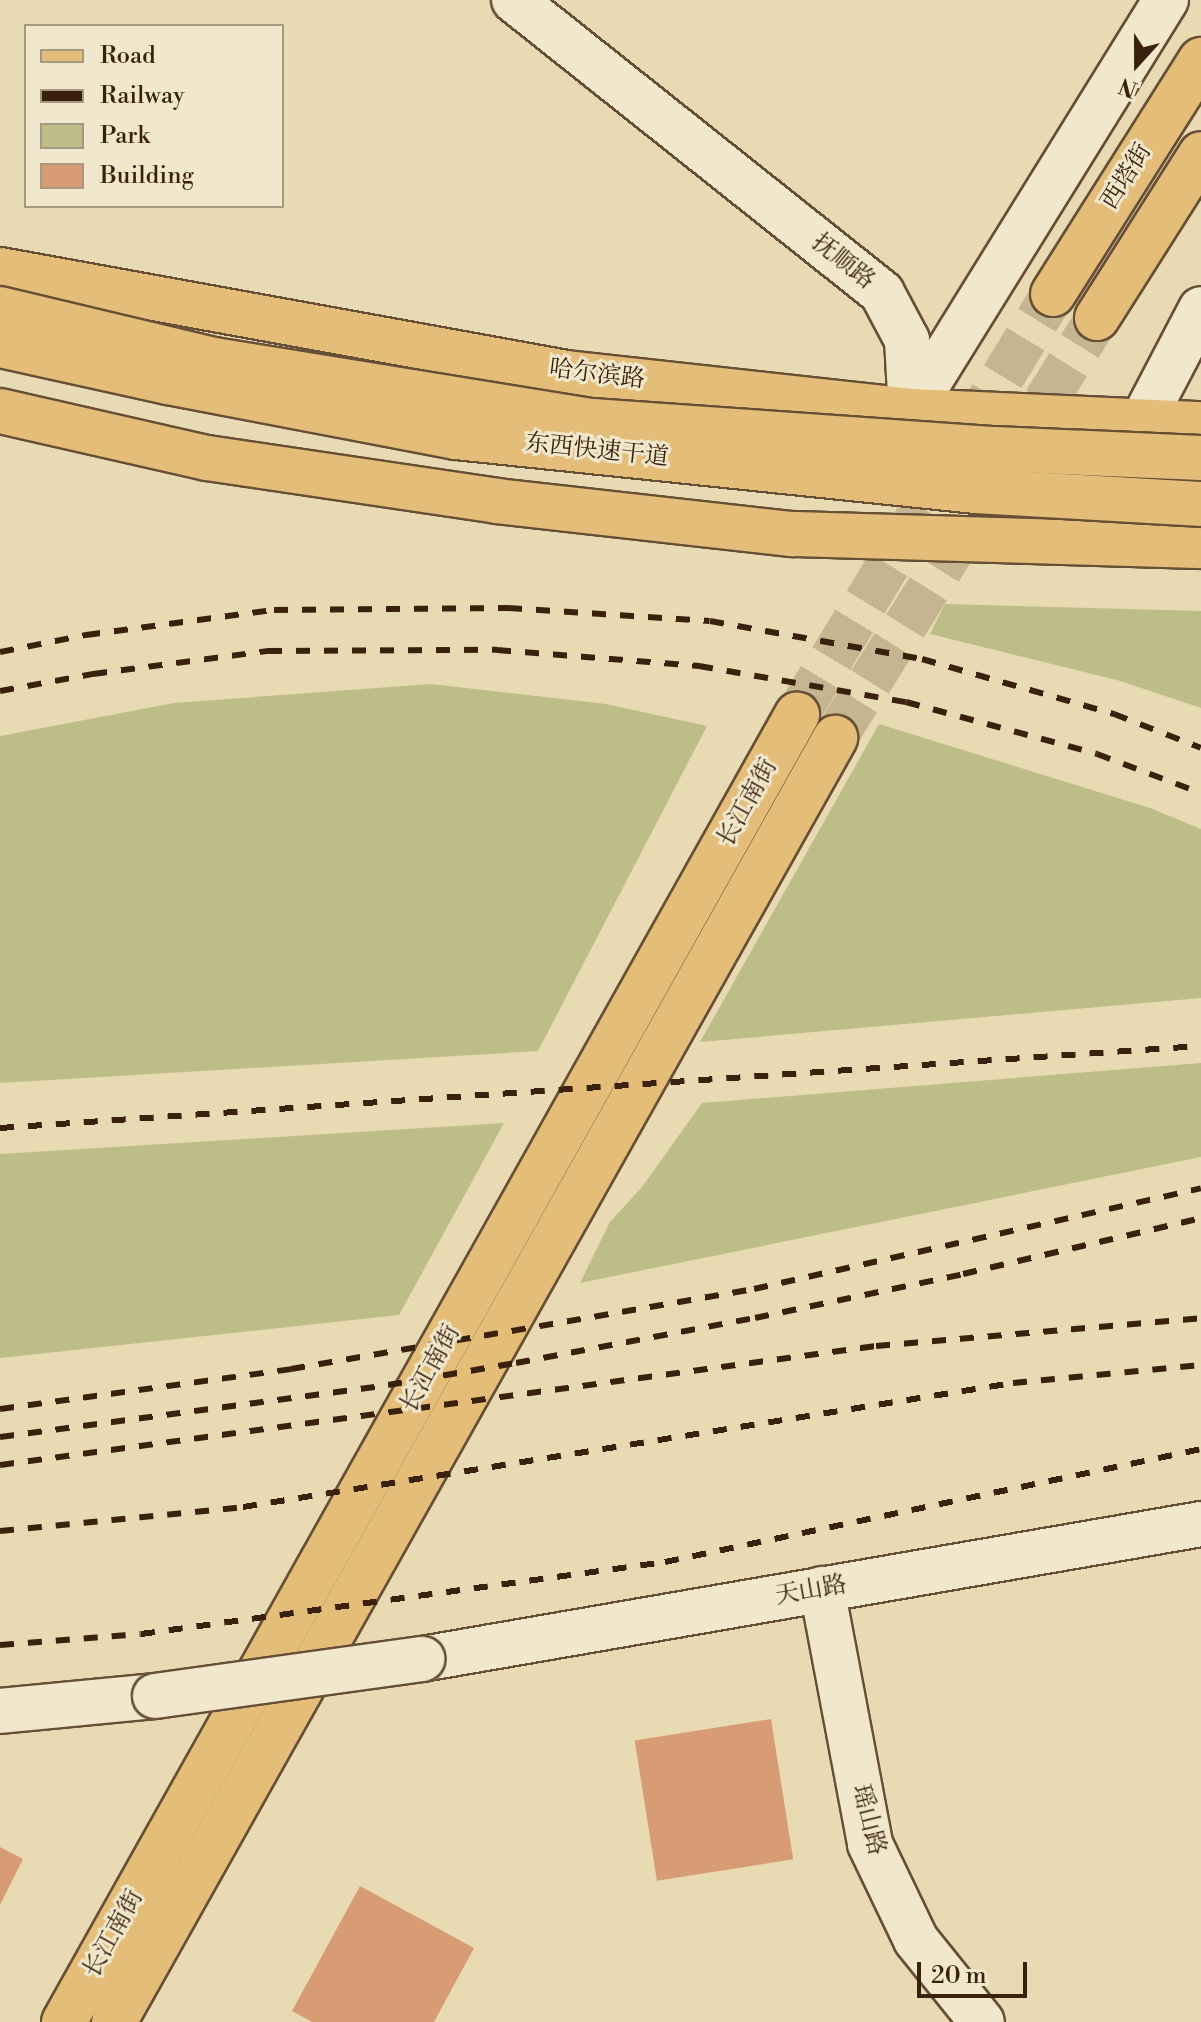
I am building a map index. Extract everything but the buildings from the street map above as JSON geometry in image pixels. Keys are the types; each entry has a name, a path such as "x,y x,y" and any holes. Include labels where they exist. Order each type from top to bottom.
{"main road":[{"name":"西塔街","path":"1053,294 1201,60"},
{"name":"西塔街","path":"1097,318 1201,154"},
{"name":"哈尔滨路","path":"0,270 566,373 911,411 1201,424"},
{"name":"东西快速干道","path":"0,309 214,360 592,421 995,449 1201,458"},
{"name":"东西快速干道","path":"0,345 168,382 456,437 976,491 1201,504"},
{"path":"0,411 207,458 497,501 792,534 1201,546"},
{"name":"长江南街","path":"64,2022 797,715"},
{"name":"长江南街","path":"114,2022 835,738"}],"street":[{"name":"抚顺路","path":"514,0 882,293 907,340 911,411"},
{"name":"抚顺路","path":"561,0 880,254 911,285 928,327 911,411"},
{"path":"911,411 1166,0"},
{"path":"1143,420 1201,309"},
{"name":"天山路","path":"0,1711 155,1696 422,1659 1201,1524"},
{"name":"瑶山路","path":"822,1589 870,1844 916,1940 982,2022"}],"green space":[{"path":"945,604 1201,611 1201,708 1117,680 930,634"},
{"path":"431,684 606,704 707,726 538,1051 0,1083 0,736 174,703"},
{"path":"879,724 1150,808 1201,829 1201,998 700,1042"},
{"path":"1201,1063 1201,1157 580,1283 610,1222 642,1187 702,1103"},
{"path":"504,1123 399,1315 0,1358 0,1154"}],"tunnel":[{"path":"797,715 1053,294"},
{"path":"835,738 1097,318"}],"railway":[{"path":"0,652 86,635 274,610 508,608 710,621 922,659 1114,714 1201,748"},
{"path":"0,691 93,674 268,651 497,650 699,666 906,702 1097,754 1201,793"},
{"path":"0,1128 1201,1046"},
{"path":"0,1409 291,1369 754,1289 1201,1188"},
{"path":"0,1437 388,1385 516,1363 755,1318 963,1274 1201,1218"},
{"path":"0,1465 876,1346 1201,1318"},
{"path":"0,1531 243,1507 1013,1383 1201,1365"},
{"path":"0,1645 141,1634 665,1562 1201,1449"}]}
